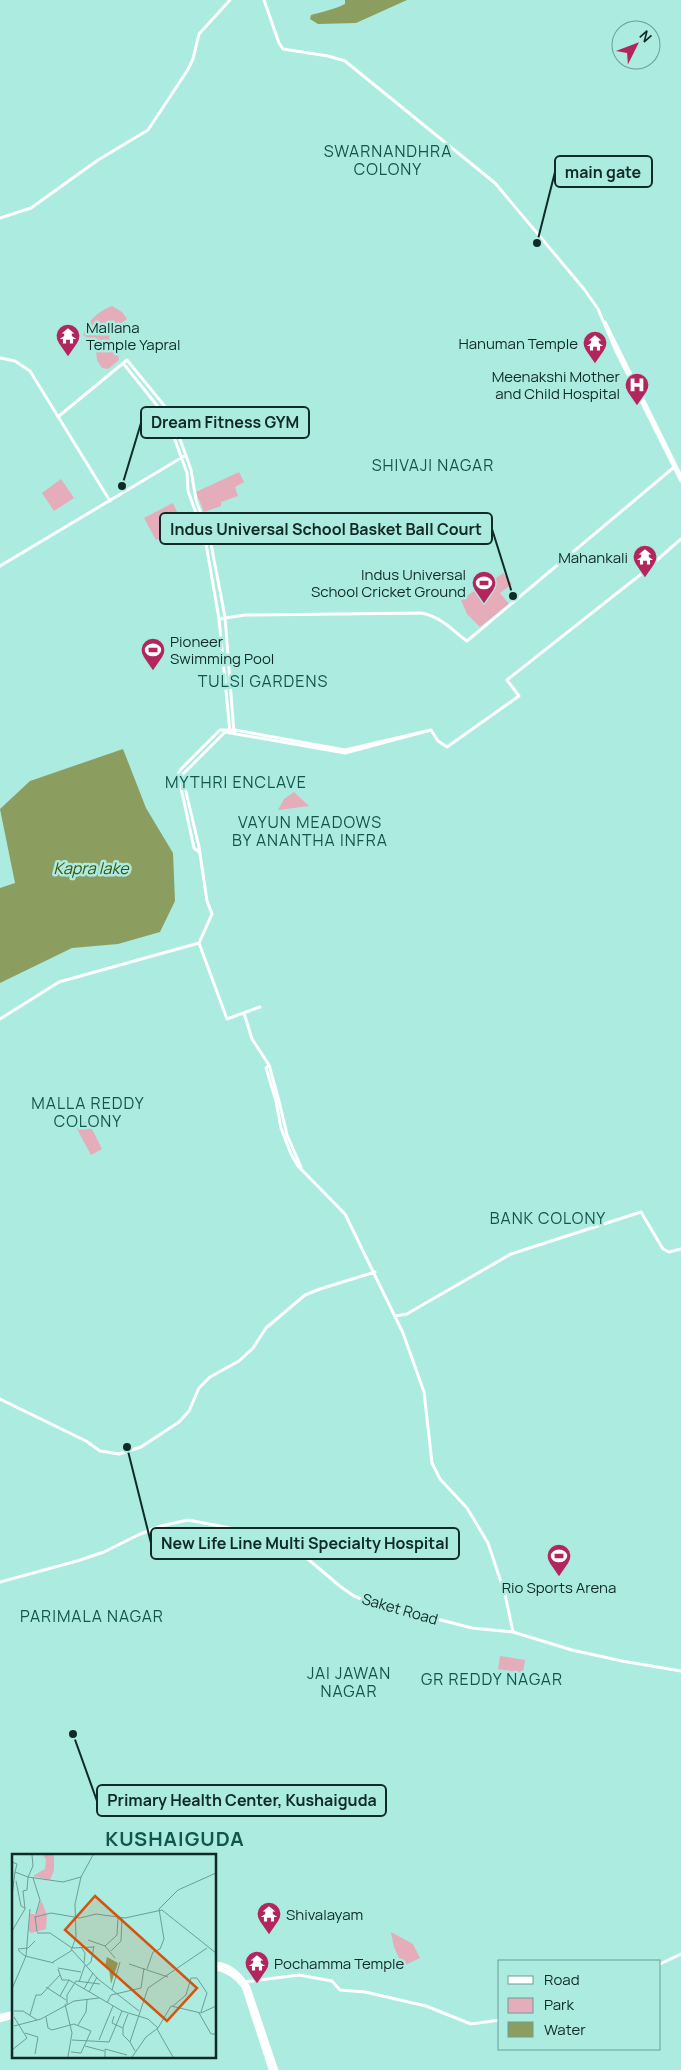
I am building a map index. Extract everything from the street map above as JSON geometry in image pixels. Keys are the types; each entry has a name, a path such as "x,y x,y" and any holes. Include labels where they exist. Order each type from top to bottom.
{"main road":[{"path":"216,1964 226,1966 242,1982 256,2009 276,2070"},
{"path":"216,1968 224,1970 242,1982 271,2070"}],"street":[{"path":"0,218 30,208 98,160 148,130 190,65 199,34 230,0"},
{"path":"264,0 279,43 283,48 345,61 495,183 584,289 598,309 681,476"},
{"path":"604,322 616,351 681,481"},
{"path":"0,358 20,363 30,372 110,501"},
{"path":"59,416 127,360 169,411 191,470 196,500 210,539 225,617 235,731"},
{"path":"123,363 167,418 187,473 188,490 204,538 219,619 230,731"},
{"path":"0,566 186,455"},
{"path":"219,619 245,615 421,613 432,615 439,619 467,641 673,468"},
{"path":"260,1006 227,1019 199,943 212,914 207,901 200,853 194,848 178,778 180,774 222,734 230,731 343,750 428,729 447,748 519,696 507,680 640,575 681,539"},
{"path":"0,1018 59,982 199,943"},
{"path":"244,1013 252,1039 268,1065 266,1068 276,1096 286,1142 296,1162 342,1209 356,1233 403,1333 424,1392 432,1463 440,1479 468,1508 488,1543 505,1594 513,1632"},
{"path":"395,1316 407,1314 511,1254 641,1212 663,1249 669,1252 681,1249"},
{"path":"0,1399 86,1441 100,1451 119,1454 147,1445 179,1422 190,1409 199,1388 210,1377 239,1361 253,1348 270,1324 305,1295 375,1272"},
{"name":"Saket Road","path":"0,1582 77,1562 104,1552 136,1536 175,1522 188,1520 256,1535 309,1560 340,1587 354,1596 367,1601 472,1628 513,1632 572,1650 681,1671"},
{"path":"661,1964 681,1954"},
{"path":"242,1982 299,1975 332,1981 340,1990 365,1992 426,2006 471,2024 498,2020"}],"green space":[{"path":"112,306 122,312 127,319 109,332 110,346 118,354 119,360 108,369 102,368 97,360 95,342 83,335 94,317"},
{"path":"239,472 244,482 235,487 238,496 221,502 221,506 204,512 196,492"},
{"path":"61,479 74,498 54,511 42,493"},
{"path":"173,503 178,514 163,522 169,534 156,540 144,518"},
{"path":"503,573 512,584 500,593 509,604 480,627 467,614 461,600 490,580 492,583"},
{"path":"294,792 309,806 278,810 284,799"},
{"path":"88,1121 102,1149 91,1155 76,1127"},
{"path":"500,1656 525,1660 523,1673 498,1669"},
{"path":"391,1932 413,1944 420,1958 403,1966 394,1947"}],"water":[{"path":"345,0 407,0 356,23 318,24 310,19 311,15 345,4"},
{"name":"Kapra lake","path":"123,749 146,808 173,853 175,901 160,932 118,944 72,948 0,983 0,888 15,883 0,809 30,781"}],"place":[{"name":"main gate","path":"537,243"},
{"name":"Mallana Temple Yapral","path":"68,357"},
{"name":"Hanuman Temple","path":"595,364"},
{"name":"Meenakshi Mother and Child Hospital","path":"637,406"},
{"name":"Dream Fitness GYM","path":"122,486"},
{"name":"Mahankali","path":"645,578"},
{"name":"Indus Universal School Basket Ball Court","path":"513,596"},
{"name":"Indus Universal School Cricket Ground","path":"484,604"},
{"name":"Pioneer Swimming Pool","path":"153,671"},
{"name":"New Life Line Multi Specialty Hospital","path":"127,1447"},
{"name":"Rio Sports Arena","path":"559,1577"},
{"name":"Primary Health Center, Kushaiguda","path":"73,1734"},
{"name":"Shivalayam","path":"269,1935"},
{"name":"Pochamma Temple","path":"257,1984"}],"district":[{"name":"SWARNANDHRA COLONY","path":"388,160"},
{"name":"SHIVAJI NAGAR","path":"433,465"},
{"name":"TULSI GARDENS","path":"263,681"},
{"name":"MYTHRI ENCLAVE","path":"236,782"},
{"name":"VAYUN MEADOWS BY ANANTHA INFRA","path":"310,831"},
{"name":"MALLA REDDY COLONY","path":"88,1112"},
{"name":"BANK COLONY","path":"548,1218"},
{"name":"PARIMALA NAGAR","path":"92,1616"},
{"name":"GR REDDY NAGAR","path":"492,1679"},
{"name":"JAI JAWAN NAGAR","path":"349,1682"},
{"name":"KUSHAIGUDA","path":"175,1838"}]}
